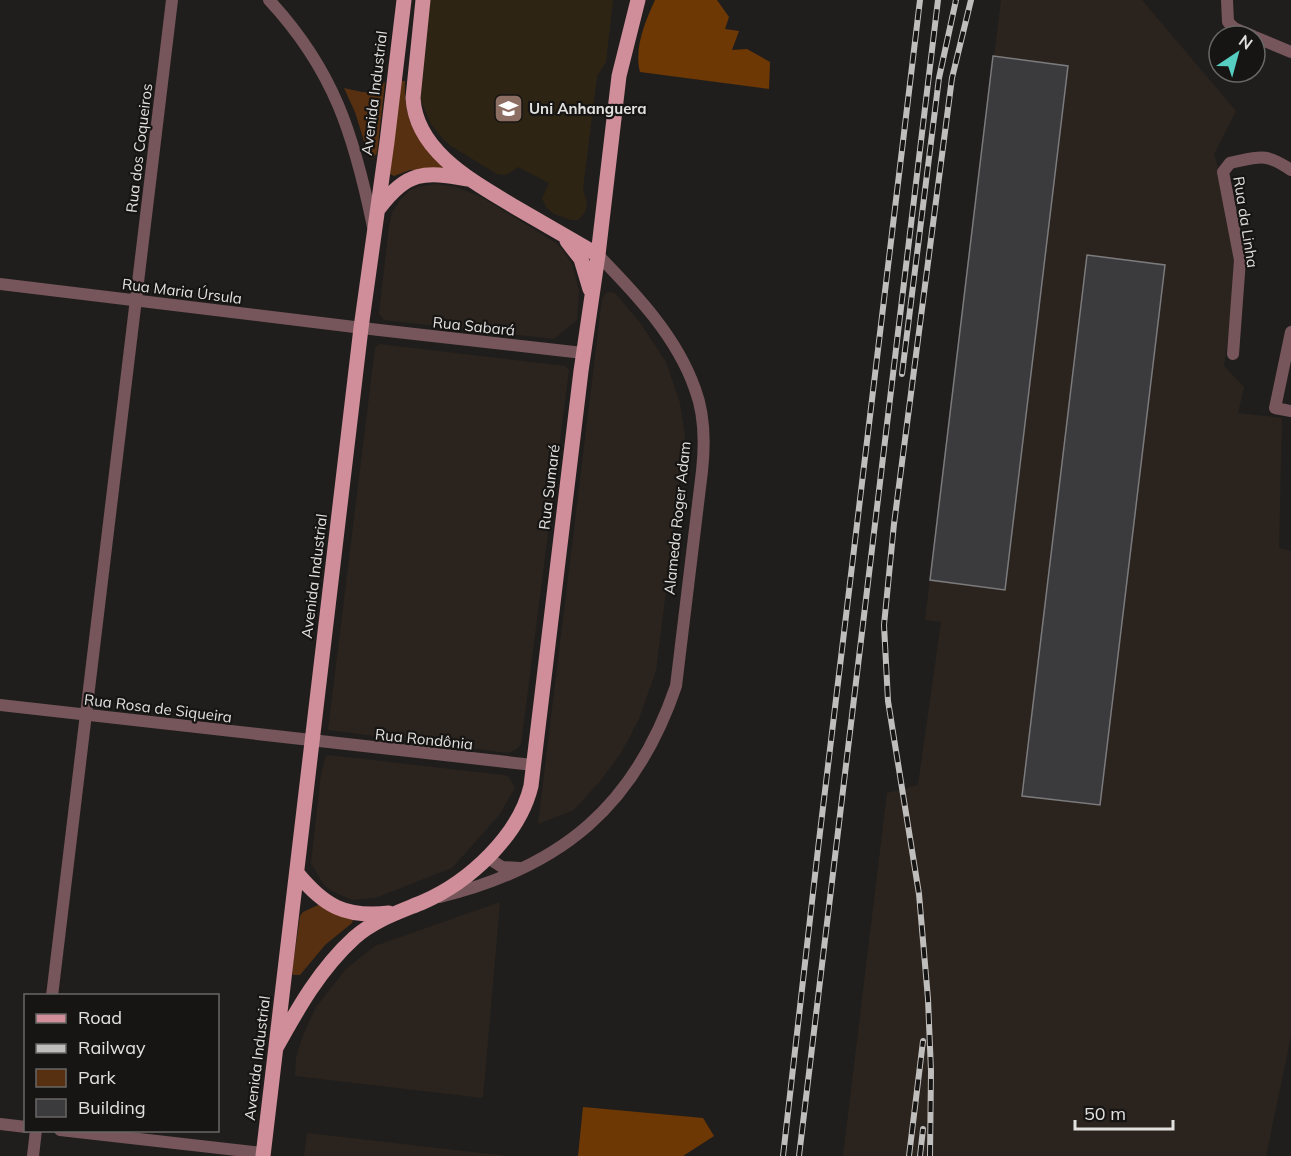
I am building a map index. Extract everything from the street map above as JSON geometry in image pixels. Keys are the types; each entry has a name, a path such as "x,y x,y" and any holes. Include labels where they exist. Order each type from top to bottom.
{"main road":[{"name":"Avenida Industrial","path":"263,1155 361,328 404,0"},
{"name":"Alameda Roger Adam","path":"423,0 413,82 414,110 426,136 435,149 471,179 598,255"},
{"name":"Rua Sumaré","path":"276,1048 303,1002 333,958 356,936 392,913 424,901 460,882 488,858 524,806 531,786 619,76 638,0"},
{"name":"Alameda Roger Adam","path":"378,211 392,192 410,178 431,175 471,179"},
{"path":"591,295 587,273 569,239 589,236 601,220"},
{"name":"Rua Sumaré","path":"297,873 319,897 333,907 348,913 369,916 392,913"}],"street":[{"name":"Rua dos Coqueiros","path":"52,994 172,0"},
{"path":"269,0 296,31 337,99 354,147 374,234"},
{"path":"1227,0 1230,24"},
{"path":"1267,42 1291,52"},
{"name":"Rua da Linha","path":"1233,354 1240,260 1223,172 1230,163 1264,156 1274,159 1291,170"},
{"name":"Alameda Roger Adam","path":"424,901 480,886 524,868 560,849 595,821 620,794 640,766 665,717 676,686 705,447 702,420 696,389 680,356 632,289 598,255"},
{"name":"Rua Maria Úrsula","path":"0,284 361,328"},
{"name":"Rua Sabará","path":"361,328 584,353"},
{"path":"1291,332 1275,408 1291,411"},
{"name":"Rua Rosa de Siqueira","path":"0,705 313,741"},
{"name":"Rua Rondônia","path":"313,741 533,765"},
{"path":"488,858 502,867 524,868"},
{"path":"0,1124 24,1127"},
{"path":"33,1156 36,1132"},
{"path":"68,1132 263,1155"}],"shaded area":[{"name":"Uni Anhanguera","path":"427,0 613,0 606,62 597,76 583,189 587,203 585,212 578,220 554,214 547,208 542,199 549,183 518,167 506,175 497,174 451,146 431,124 418,94"},
{"path":"655,0 717,0 729,17 725,29 739,31 732,50 747,49 770,62 769,89 640,72 639,44"},
{"path":"1001,0 1142,0 1207,77 1207,84 1213,84 1236,111 1214,154 1241,250 1224,366 1244,387 1238,413 1282,418 1279,548 1291,551 1291,1036 1266,1156 843,1156 887,793 918,785 941,622 925,620"},
{"path":"435,184 456,187 481,197 556,243 572,264 579,290 577,320 554,339 384,320 379,314 392,213 409,191"},
{"path":"606,293 616,294 641,324 666,362 680,403 685,437 656,671 638,721 621,753 601,780 574,810 538,824 602,299"},
{"path":"379,344 565,366 569,370 521,744 508,753 328,730 375,348"},
{"path":"328,755 503,775 509,777 515,788 499,815 452,868 375,898 352,900 324,885 311,863 321,774"},
{"path":"500,902 483,1098 295,1076 296,1057 316,1007 346,969 375,946"},
{"path":"583,1107 703,1118 714,1136 683,1156 578,1156"},
{"path":"307,1133 507,1156 304,1156"}],"green space":[{"path":"399,81 405,81 406,108 419,139 444,170 410,170 394,176 390,174"},
{"path":"385,82 377,153 372,159 368,154 355,112 344,88 370,92"},
{"path":"318,905 350,917 353,920 352,923 325,945 300,975 293,975 300,916 303,912"}],"building":[{"path":"993,56 1068,66 1005,590 930,580"},
{"path":"1087,255 1165,265 1100,805 1022,796"}],"railway":[{"path":"783,1156 920,0"},
{"path":"799,1156 938,0"},
{"path":"902,374 939,78 956,0"},
{"path":"930,1156 931,1071 928,999 919,894 888,701 884,625 894,524 952,78 971,0"},
{"path":"909,1156 923,1041"},
{"path":"920,1156 923,1129"}],"place":[{"name":"Uni Anhanguera","path":"508,108"}]}
